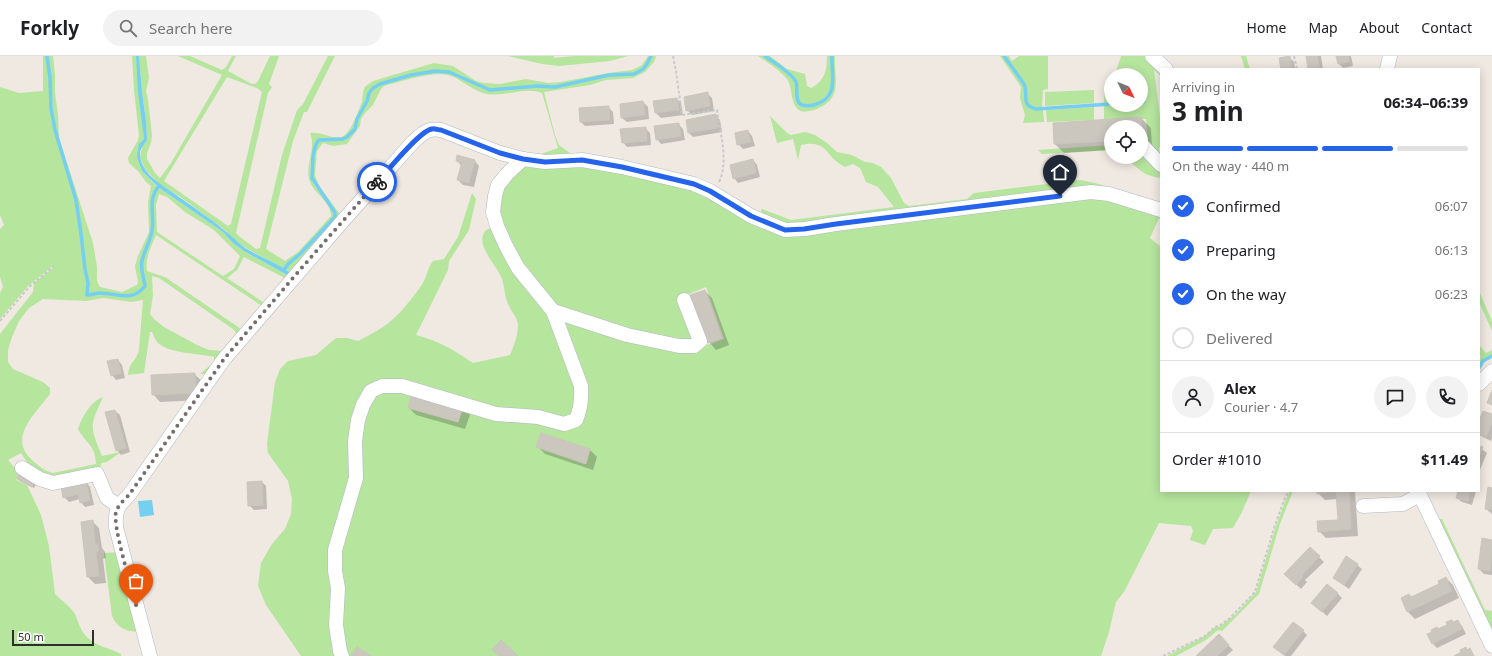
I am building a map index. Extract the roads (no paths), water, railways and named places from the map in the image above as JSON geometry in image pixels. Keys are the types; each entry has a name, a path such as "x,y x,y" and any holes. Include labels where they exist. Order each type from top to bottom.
{"street":[{"path":"1152,56 1165,68"},
{"path":"1387,68 1390,56"},
{"path":"150,656 116,527 115,513 224,359 336,228 413,142 422,134 431,129 441,130 500,153 523,159 545,162 582,160 622,167 694,184 751,216 785,230 804,229 1091,192 1109,194 1160,210"},
{"path":"1148,151 1160,164"},
{"path":"342,656 336,625 338,588 335,571 335,550 356,478 355,441 358,420 363,405 371,391 382,386 402,386 496,414 538,417 564,424 576,420 580,410 582,397 581,386 553,311 518,268 497,226 493,212 498,185 523,159"},
{"path":"553,311 627,335 679,346 694,346 700,341 684,300"},
{"path":"1480,383 1492,372"},
{"path":"22,468 40,479 53,483 97,474 108,498 119,506"},
{"path":"1363,506 1403,504 1418,493 1492,646"}],"water":[{"path":"136,56 139,56 146,121 147,140 141,149 140,154 145,170 155,180 213,221 245,248 286,269 291,273 289,276 234,244 223,232 158,187 142,171 137,157 139,144 144,139 138,92"},
{"path":"152,500 154,515 140,517 138,501"}],"waterway":[{"path":"47,56 50,78 51,108 55,130 76,200 88,283 87,295 106,293 130,296 140,291 145,286 142,264 153,225 153,196 159,186"},
{"path":"284,270 288,264 300,254 335,217 335,213 312,178 313,155 316,144 319,140 343,139 347,137 355,129 357,119 367,101 369,93 373,88 380,84 411,75 435,71 449,72 490,90 537,86 555,87 609,75 634,74 643,69 651,56"},
{"path":"765,56 787,71 794,79 797,84 798,101 802,105 806,106 814,105 822,101 828,97 831,92 833,79 832,56"},
{"path":"1004,56 1024,84 1026,102 1031,107 1036,109 1104,104"},
{"path":"1480,366 1483,361 1492,356"}]}
